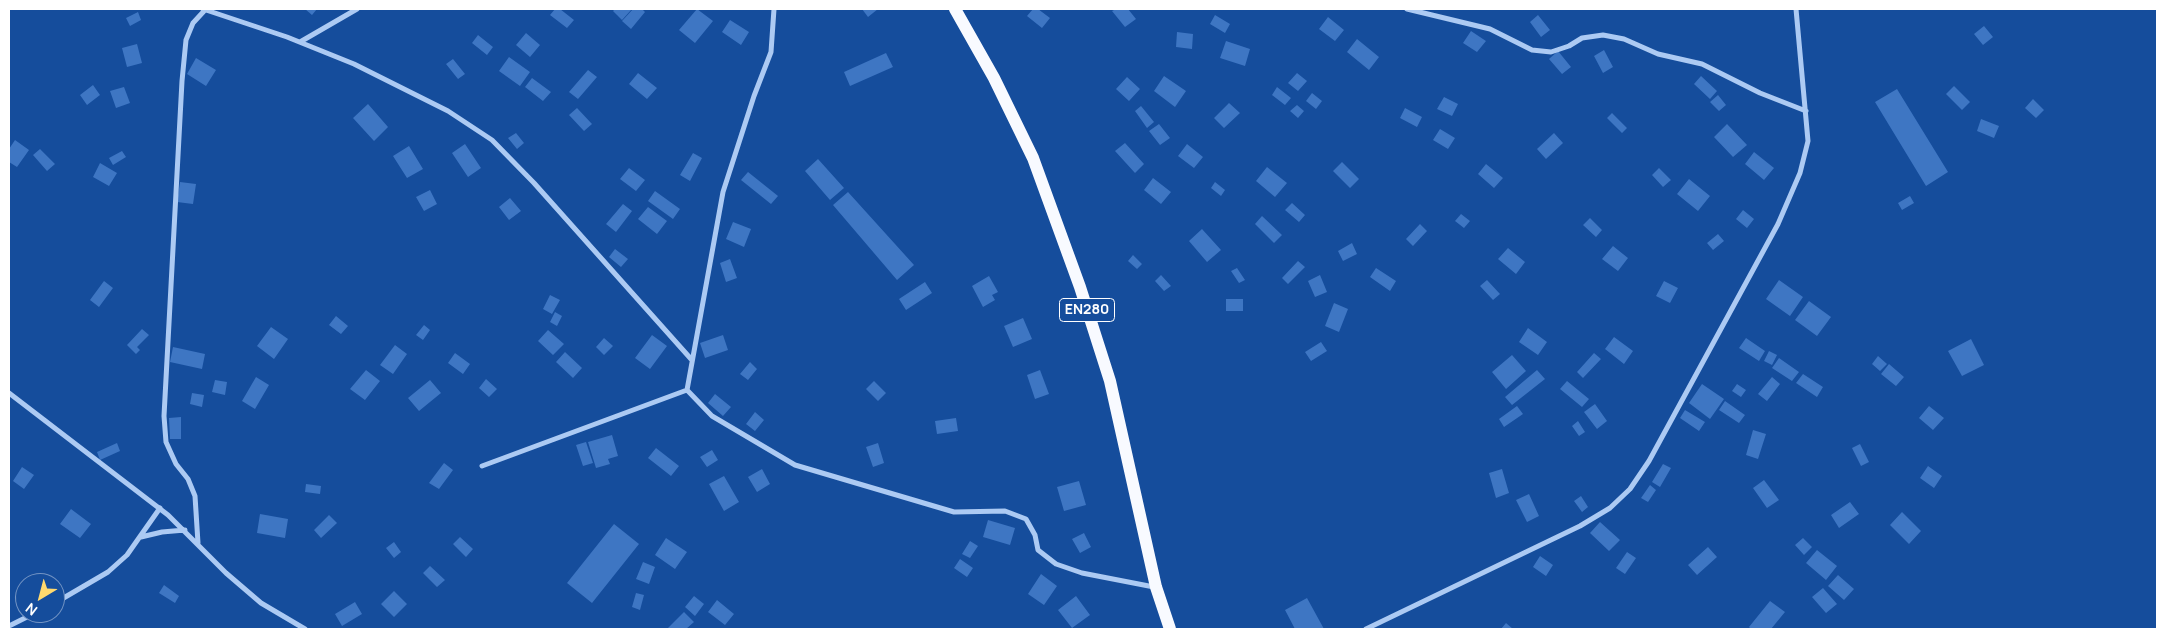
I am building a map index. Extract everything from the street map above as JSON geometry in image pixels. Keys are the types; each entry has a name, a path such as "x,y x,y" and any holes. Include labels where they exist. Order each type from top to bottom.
{"main road":[{"name":"EN280","path":"955,9 994,78 1033,158 1080,287 1110,381 1156,587 1170,629"}],"street":[{"path":"198,544 196,496 188,479 176,464 166,442 164,416 185,48 193,23 204,9 300,42 354,64 448,111 492,140 534,183 691,359"},
{"path":"300,42 357,9"},
{"path":"687,390 691,359 723,192 754,96 771,52 774,9"},
{"path":"1408,9 1490,29 1532,50 1551,52 1569,46 1582,38 1603,35 1624,39 1658,54 1702,64 1760,93 1806,111"},
{"path":"1366,629 1580,526 1610,508 1630,489 1650,461 1791,197 1800,173 1808,141 1796,9"},
{"path":"687,390 712,416 795,465 954,512 1005,511 1026,519 1035,535 1038,550 1056,564 1082,573 1156,587"},
{"path":"482,466 687,390"},
{"path":"9,393 160,508 185,530 226,573 261,603 305,629"},
{"path":"65,597 108,572 127,555 160,508"},
{"path":"141,536 185,530"}],"building":[{"path":"305,9 317,9 312,15"},
{"path":"555,9 560,9 574,20 567,28 550,15"},
{"path":"615,9 632,9 622,20 613,11"},
{"path":"633,9 642,9 645,12 631,29 622,21"},
{"path":"697,9 713,21 695,43 679,30"},
{"path":"862,9 878,9 868,17"},
{"path":"1033,9 1038,9 1050,18 1042,28 1027,16"},
{"path":"1128,9 1136,19 1125,27 1112,11"},
{"path":"138,12 141,20 130,26 126,18"},
{"path":"1215,15 1230,24 1225,33 1210,24"},
{"path":"1538,15 1550,30 1541,37 1530,22"},
{"path":"1328,17 1344,30 1335,41 1319,29"},
{"path":"730,20 749,32 741,45 722,32"},
{"path":"1984,26 1993,37 1983,45 1974,34"},
{"path":"1471,31 1486,41 1477,52 1463,43"},
{"path":"1177,32 1193,34 1192,49 1176,47"},
{"path":"526,33 540,45 530,57 516,45"},
{"path":"478,35 493,47 487,55 472,43"},
{"path":"1357,39 1379,57 1369,70 1347,52"},
{"path":"1226,41 1250,49 1245,66 1220,58"},
{"path":"137,44 142,63 127,67 122,48"},
{"path":"1604,50 1613,67 1603,73 1594,56"},
{"path":"1558,51 1571,67 1562,74 1549,59"},
{"path":"886,53 893,67 850,86 844,72"},
{"path":"509,57 530,72 520,86 499,71"},
{"path":"196,58 216,70 206,86 187,74"},
{"path":"453,59 465,74 458,79 446,64"},
{"path":"588,70 597,77 578,99 569,92"},
{"path":"638,73 657,88 647,99 629,84"},
{"path":"1297,73 1307,81 1298,91 1288,83"},
{"path":"1164,76 1186,91 1175,107 1154,91"},
{"path":"1701,76 1717,91 1710,99 1694,84"},
{"path":"1127,77 1140,89 1129,101 1116,89"},
{"path":"532,78 551,92 543,101 525,87"},
{"path":"93,85 100,95 87,105 80,95"},
{"path":"1954,86 1970,102 1962,110 1946,94"},
{"path":"124,87 130,103 116,108 110,91"},
{"path":"1277,87 1291,98 1285,105 1272,95"},
{"path":"1897,89 1948,172 1926,186 1875,102"},
{"path":"1312,93 1322,101 1316,109 1306,101"},
{"path":"1718,95 1726,105 1719,111 1710,102"},
{"path":"1444,97 1458,104 1452,116 1437,109"},
{"path":"2033,99 2044,110 2036,118 2025,108"},
{"path":"1229,103 1240,113 1224,128 1214,118"},
{"path":"368,104 388,127 374,141 353,118"},
{"path":"1297,105 1304,111 1298,118 1290,111"},
{"path":"1141,106 1154,122 1147,128 1135,111"},
{"path":"577,108 592,124 584,131 569,115"},
{"path":"1405,108 1422,117 1417,127 1400,118"},
{"path":"1612,113 1627,128 1622,133 1607,118"},
{"path":"1981,119 1999,126 1994,138 1977,131"},
{"path":"1159,124 1170,138 1160,145 1149,131"},
{"path":"1727,124 1747,145 1733,157 1714,137"},
{"path":"1440,129 1455,138 1448,149 1433,140"},
{"path":"516,133 524,143 517,149 508,138"},
{"path":"1554,133 1563,143 1546,159 1537,149"},
{"path":"15,140 29,150 17,167 9,162 9,149"},
{"path":"1125,143 1144,164 1135,173 1115,151"},
{"path":"465,144 481,168 468,177 452,153"},
{"path":"1187,144 1203,157 1194,168 1178,156"},
{"path":"409,146 423,169 407,178 393,156"},
{"path":"40,149 55,164 47,171 33,155"},
{"path":"122,151 126,157 113,165 109,158"},
{"path":"1754,152 1774,168 1764,180 1745,164"},
{"path":"693,153 702,158 690,181 680,175"},
{"path":"818,159 844,188 830,200 805,171"},
{"path":"1342,162 1359,179 1350,188 1333,171"},
{"path":"100,163 117,173 109,186 93,177"},
{"path":"1486,164 1503,178 1494,188 1478,174"},
{"path":"1267,167 1287,183 1275,197 1256,181"},
{"path":"629,168 645,180 636,191 620,179"},
{"path":"1659,168 1671,180 1663,187 1652,175"},
{"path":"748,172 778,196 771,204 741,180"},
{"path":"1153,178 1171,192 1161,204 1144,190"},
{"path":"1689,179 1710,196 1698,211 1677,194"},
{"path":"180,182 196,184 193,204 177,202"},
{"path":"1215,182 1225,190 1221,196 1211,188"},
{"path":"430,190 437,204 424,211 416,197"},
{"path":"655,191 680,209 673,219 648,201"},
{"path":"848,192 914,265 897,280 833,205"},
{"path":"1910,196 1914,203 1902,210 1898,203"},
{"path":"510,198 521,211 509,220 499,207"},
{"path":"1292,203 1305,215 1299,222 1285,210"},
{"path":"623,204 632,211 616,232 606,224"},
{"path":"648,207 667,221 657,234 638,219"},
{"path":"1743,210 1754,219 1747,228 1736,219"},
{"path":"1461,214 1470,221 1464,228 1455,221"},
{"path":"1262,216 1282,235 1274,243 1255,224"},
{"path":"1590,218 1602,230 1596,237 1583,225"},
{"path":"733,222 751,229 744,247 726,239"},
{"path":"1420,224 1427,231 1413,246 1406,239"},
{"path":"1202,229 1221,250 1207,262 1189,241"},
{"path":"1718,234 1724,241 1713,250 1707,243"},
{"path":"1352,243 1357,254 1343,261 1338,251"},
{"path":"1613,246 1628,258 1618,271 1602,259"},
{"path":"1508,248 1525,262 1516,274 1498,259"},
{"path":"615,249 628,259 621,267 609,257"},
{"path":"1133,255 1142,264 1137,269 1128,261"},
{"path":"730,259 737,278 726,282 720,263"},
{"path":"1298,261 1305,267 1288,284 1282,278"},
{"path":"1237,268 1245,280 1239,283 1231,271"},
{"path":"1376,268 1396,281 1390,291 1370,277"},
{"path":"1161,275 1171,286 1164,291 1155,281"},
{"path":"1320,275 1327,292 1315,297 1308,281"},
{"path":"989,276 998,292 992,295 995,300 983,307 972,286"},
{"path":"1487,280 1500,294 1493,300 1480,286"},
{"path":"1779,280 1803,297 1790,316 1766,299"},
{"path":"104,281 113,288 99,307 90,300"},
{"path":"1664,281 1678,288 1670,303 1656,296"},
{"path":"925,282 932,293 906,310 899,299"},
{"path":"550,295 560,300 552,314 543,309"},
{"path":"1226,299 1243,299 1243,311 1226,311"},
{"path":"1809,301 1831,317 1817,336 1795,320"},
{"path":"1334,303 1348,309 1339,332 1325,326"},
{"path":"555,312 562,316 557,326 550,322"},
{"path":"336,316 348,326 341,334 329,325"},
{"path":"1023,318 1032,339 1013,347 1004,326"},
{"path":"424,325 430,330 423,340 416,335"},
{"path":"271,327 288,339 274,359 257,346"},
{"path":"1528,328 1547,342 1538,355 1519,342"},
{"path":"142,329 149,335 137,347 140,350 136,354 127,345"},
{"path":"548,330 564,344 553,355 538,341"},
{"path":"652,335 667,346 650,369 635,358"},
{"path":"723,335 728,350 705,358 700,343"},
{"path":"1614,337 1633,351 1624,364 1605,349"},
{"path":"604,338 613,346 604,355 596,347"},
{"path":"1746,338 1765,351 1759,361 1739,348"},
{"path":"1971,339 1984,365 1962,376 1948,351"},
{"path":"1321,342 1327,351 1311,361 1305,352"},
{"path":"395,345 407,354 393,374 380,365"},
{"path":"173,347 205,354 202,369 170,362"},
{"path":"1769,351 1777,355 1772,365 1764,361"},
{"path":"565,352 582,368 573,378 556,362"},
{"path":"455,353 470,364 463,374 448,363"},
{"path":"1594,353 1601,359 1583,378 1577,372"},
{"path":"1512,355 1526,371 1506,389 1492,372"},
{"path":"1878,356 1887,364 1880,371 1872,364"},
{"path":"1779,358 1799,372 1792,381 1772,368"},
{"path":"750,362 757,369 748,380 740,374"},
{"path":"1889,364 1904,377 1896,386 1881,374"},
{"path":"366,370 380,381 365,400 350,389"},
{"path":"1040,370 1049,394 1035,399 1027,375"},
{"path":"1537,370 1545,379 1512,405 1505,397"},
{"path":"1803,374 1823,387 1817,397 1796,383"},
{"path":"256,377 269,385 255,409 242,401"},
{"path":"1772,377 1780,384 1767,401 1758,394"},
{"path":"486,379 497,389 489,397 479,388"},
{"path":"215,380 227,382 225,395 212,392"},
{"path":"430,380 441,393 419,411 408,398"},
{"path":"874,381 886,393 878,401 866,389"},
{"path":"1567,381 1589,399 1582,407 1560,389"},
{"path":"1702,384 1724,399 1710,419 1689,403"},
{"path":"1737,384 1746,390 1741,397 1732,391"},
{"path":"192,393 204,395 202,407 190,404"},
{"path":"715,394 731,407 723,416 708,403"},
{"path":"1725,401 1745,415 1739,423 1719,410"},
{"path":"1595,404 1607,421 1597,429 1584,412"},
{"path":"1517,406 1523,414 1504,427 1499,419"},
{"path":"1929,406 1944,418 1933,430 1919,418"},
{"path":"1685,410 1705,422 1699,431 1680,418"},
{"path":"755,412 764,420 755,431 746,424"},
{"path":"181,417 181,439 170,439 169,418"},
{"path":"956,418 958,431 937,434 935,421"},
{"path":"1578,421 1585,432 1579,436 1572,426"},
{"path":"1753,430 1766,434 1758,459 1746,455"},
{"path":"612,435 618,456 608,459 610,464 596,468 588,442"},
{"path":"586,442 593,463 583,466 576,445"},
{"path":"117,443 120,451 100,460 97,452"},
{"path":"878,443 884,463 873,467 866,447"},
{"path":"1860,444 1869,462 1861,466 1852,448"},
{"path":"656,448 679,466 671,476 648,458"},
{"path":"712,450 718,460 707,467 700,457"},
{"path":"444,463 453,470 439,489 429,483"},
{"path":"1663,464 1671,468 1660,487 1652,482"},
{"path":"1928,466 1942,476 1934,488 1920,478"},
{"path":"22,467 34,475 24,489 13,481"},
{"path":"762,469 770,484 757,492 748,477"},
{"path":"1502,469 1509,493 1496,498 1489,473"},
{"path":"724,476 739,502 724,511 709,484"},
{"path":"1764,480 1779,500 1767,508 1753,488"},
{"path":"1079,481 1086,505 1064,511 1057,487"},
{"path":"306,484 321,486 320,494 305,492"},
{"path":"1650,485 1656,490 1648,502 1641,498"},
{"path":"1529,494 1539,516 1527,522 1516,500"},
{"path":"1581,496 1588,507 1582,512 1574,501"},
{"path":"1850,502 1859,514 1839,528 1831,515"},
{"path":"71,509 91,524 80,538 60,524"},
{"path":"1902,512 1921,531 1909,544 1890,525"},
{"path":"260,514 288,519 285,538 257,533"},
{"path":"329,515 337,523 321,538 314,530"},
{"path":"988,520 1015,528 1010,545 983,537"},
{"path":"1600,522 1620,540 1609,551 1590,533"},
{"path":"614,524 639,544 592,603 567,583"},
{"path":"1084,533 1091,547 1080,553 1072,539"},
{"path":"460,537 473,549 466,557 453,544"},
{"path":"666,538 687,552 675,569 655,555"},
{"path":"1803,538 1812,547 1804,555 1795,545"},
{"path":"970,541 978,546 970,558 962,554"},
{"path":"394,542 401,552 394,558 386,548"},
{"path":"1708,547 1717,557 1697,575 1688,565"},
{"path":"1817,550 1837,566 1826,580 1806,563"},
{"path":"1627,552 1636,558 1625,574 1616,568"},
{"path":"1540,556 1553,565 1546,576 1533,567"},
{"path":"960,559 973,568 967,577 954,568"},
{"path":"643,562 655,567 649,584 636,579"},
{"path":"430,566 445,580 437,587 423,573"},
{"path":"1041,574 1057,586 1044,605 1028,594"},
{"path":"1838,575 1854,589 1844,600 1828,586"},
{"path":"164,585 179,596 175,603 159,593"},
{"path":"1823,588 1837,604 1826,613 1812,597"},
{"path":"394,591 407,604 394,617 381,604"},
{"path":"636,593 644,595 640,610 632,607"},
{"path":"694,596 704,604 695,616 685,607"},
{"path":"1076,596 1090,615 1072,628 1058,610"},
{"path":"1307,598 1324,629 1295,629 1285,610"},
{"path":"717,600 734,614 725,625 708,612"},
{"path":"1770,601 1785,612 1771,629 1751,629 1749,627"},
{"path":"355,602 362,614 342,626 335,614"},
{"path":"684,612 694,622 686,629 669,629 668,628"},
{"path":"1506,623 1513,629 1501,629"}]}
